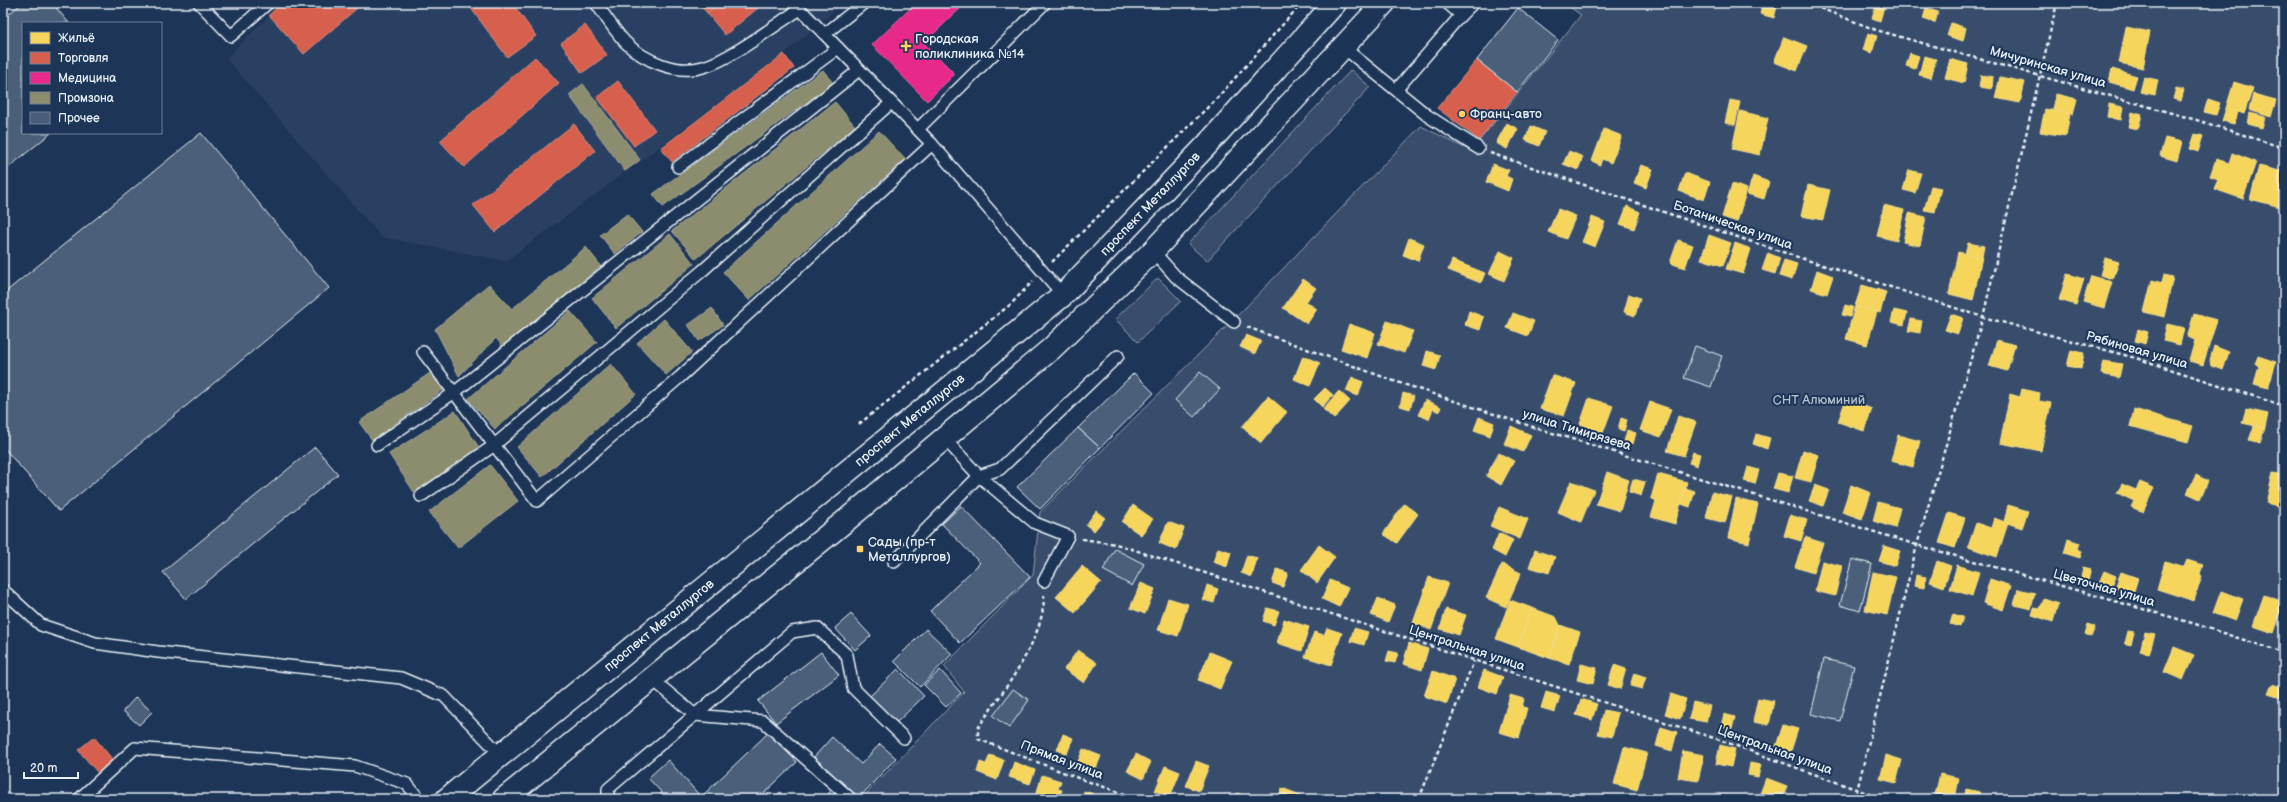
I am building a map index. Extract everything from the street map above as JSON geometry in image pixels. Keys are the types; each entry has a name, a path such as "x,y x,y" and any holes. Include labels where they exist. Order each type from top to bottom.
{"main road":[{"name":"проспект Металлургов","path":"447,799 500,754 1031,324 1063,295 1205,148 1335,3"},
{"path":"516,795 652,679 844,522 1051,349 1153,251 1384,3"}],"lane":[{"path":"199,3 231,36 268,3"},
{"path":"596,3 626,42 645,57 668,68 702,68 722,59 798,6 826,33 859,70 932,144 1063,295"},
{"path":"826,33 864,3"},
{"path":"918,129 1045,3"},
{"path":"1447,3 1461,15"},
{"path":"1397,89 1473,3"},
{"path":"1343,47 1397,89 1428,116 1478,148"},
{"path":"678,167 838,48"},
{"path":"377,445 455,392 859,70"},
{"path":"421,496 493,446 702,271 891,103"},
{"path":"423,352 455,392 493,446 537,501 680,377 932,144"},
{"path":"1153,251 1176,277 1234,322"},
{"path":"894,562 979,476 1000,469 1118,356"},
{"path":"943,438 979,476 1035,523 1068,536 1044,581"},
{"path":"3,590 41,625 95,643 158,652 401,678 444,696 500,754"},
{"path":"608,799 608,790 792,632 817,628 847,655 853,688 904,738"},
{"path":"652,679 695,715 763,721 851,799"},
{"path":"79,799 135,748 355,766 407,784 419,799"}],"path":[{"path":"859,424 1011,304 1218,97 1302,3"},
{"name":"Мичуринская улица","path":"1807,3 1876,30 2200,120 2284,148"},
{"path":"1855,799 1917,545 1983,317 2057,3"},
{"name":"Ботаническая улица","path":"1478,148 1767,247 1983,317"},
{"name":"Рябиновая улица","path":"1983,317 2139,359 2284,406"},
{"name":"улица Тимирязева","path":"1234,322 1387,379 1525,425 1917,545"},
{"name":"Центральная улица","path":"1068,536 1116,544 1720,740 1857,791 1883,799"},
{"name":"Цветочная улица","path":"1917,545 2192,623 2284,653"},
{"name":"Прямая улица","path":"1044,581 1044,605 1033,643 978,728 978,739 1078,778 1139,799"},
{"path":"1419,799 1474,661"}],"shaded area":[{"path":"282,3 843,3 784,54 506,261 381,237 226,58"}],"green space":[{"name":"СНТ Алюминий","path":"1564,3 2284,3 2284,799 861,799 964,692 944,666 1033,575 1040,512 1245,308 1421,126 1471,151 1581,15"},
{"path":"1351,70 1370,87 1207,261 1188,244"},
{"path":"1158,278 1181,301 1138,342 1115,319"}],"building: Жильё":[{"path":"1763,3 1778,3 1774,18 1760,14"},
{"path":"1876,3 1885,3 1880,21 1872,18"},
{"path":"1926,8 1938,12 1935,23 1923,19"},
{"path":"1951,23 1966,28 1963,41 1947,36"},
{"path":"2126,27 2150,32 2143,68 2119,63"},
{"path":"1868,33 1877,36 1872,53 1863,50"},
{"path":"1784,37 1807,46 1797,71 1774,62"},
{"path":"1910,53 1919,56 1915,69 1906,66"},
{"path":"1924,56 1936,59 1931,78 1919,75"},
{"path":"1950,59 1968,64 1964,83 1945,78"},
{"path":"2112,69 2137,76 2133,89 2109,82"},
{"path":"1981,75 1993,77 1992,89 1979,87"},
{"path":"2000,77 2025,82 2020,103 1995,98"},
{"path":"2144,77 2158,80 2155,95 2140,92"},
{"path":"2234,82 2253,88 2244,114 2238,112 2234,124 2222,121"},
{"path":"2176,88 2184,90 2181,101 2173,99"},
{"path":"2056,94 2077,99 2073,114 2053,110"},
{"path":"2253,94 2276,100 2271,117 2249,110"},
{"path":"2208,99 2220,103 2216,115 2204,112"},
{"path":"1730,100 1740,102 1735,125 1725,123"},
{"path":"2109,104 2123,107 2121,120 2107,117"},
{"path":"2045,109 2070,113 2066,136 2040,132"},
{"path":"1740,111 1768,118 1760,155 1732,149"},
{"path":"2132,112 2142,115 2138,129 2129,127"},
{"path":"2250,113 2265,117 2262,128 2248,124"},
{"path":"1507,123 1518,129 1507,149 1496,143"},
{"path":"1531,126 1545,132 1539,146 1525,140"},
{"path":"1604,129 1622,136 1611,163 1602,159 1600,165 1592,161"},
{"path":"2195,134 2203,136 2198,152 2190,149"},
{"path":"2165,138 2182,142 2177,161 2160,156"},
{"path":"1569,151 1583,157 1578,170 1563,164"},
{"path":"2232,153 2256,162 2243,199 2214,189 2218,179 2210,176 2216,159 2229,163"},
{"path":"1493,164 1509,170 1506,176 1512,179 1508,191 1486,182"},
{"path":"1641,165 1653,169 1646,188 1634,183"},
{"path":"2259,166 2284,172 2284,208 2250,199"},
{"path":"1909,170 1921,173 1915,193 1903,190"},
{"path":"1685,173 1710,182 1704,200 1679,191"},
{"path":"1753,176 1769,182 1764,199 1747,194"},
{"path":"1732,184 1747,189 1737,222 1722,217"},
{"path":"1808,185 1830,190 1823,220 1801,216"},
{"path":"1931,186 1941,188 1935,212 1924,210"},
{"path":"1884,205 1904,210 1897,241 1877,236"},
{"path":"1627,206 1640,212 1634,229 1620,224"},
{"path":"1558,209 1576,216 1566,239 1548,232"},
{"path":"1909,213 1926,217 1920,246 1903,242"},
{"path":"1592,217 1605,222 1595,247 1582,242"},
{"path":"1709,235 1731,243 1723,266 1701,259"},
{"path":"1409,238 1424,244 1418,261 1403,255"},
{"path":"1678,240 1693,245 1685,268 1670,263"},
{"path":"1735,243 1751,249 1743,274 1726,269"},
{"path":"1968,243 1984,246 1982,257 1965,254"},
{"path":"1500,251 1514,258 1504,281 1489,274"},
{"path":"1958,252 1982,257 1973,300 1949,294"},
{"path":"1768,253 1780,258 1775,274 1762,270"},
{"path":"2105,258 2119,262 2113,279 2100,275"},
{"path":"1452,260 1485,273 1481,283 1448,270"},
{"path":"1784,260 1797,264 1792,280 1779,276"},
{"path":"1817,270 1833,276 1827,294 1811,289"},
{"path":"2067,274 2084,279 2076,305 2059,300"},
{"path":"2164,275 2173,277 2164,317 2144,312 2152,280 2162,283"},
{"path":"2091,276 2112,282 2104,308 2083,302"},
{"path":"1303,279 1316,288 1306,302 1317,309 1307,324 1283,308"},
{"path":"1862,285 1886,292 1880,313 1855,306"},
{"path":"1629,294 1640,298 1635,316 1624,312"},
{"path":"1845,305 1853,307 1850,317 1842,315"},
{"path":"1855,306 1877,312 1867,345 1846,339"},
{"path":"1894,310 1907,313 1904,325 1891,322"},
{"path":"1469,311 1484,317 1480,330 1465,325"},
{"path":"1513,313 1534,321 1528,336 1507,328"},
{"path":"1951,314 1963,318 1958,334 1945,330"},
{"path":"2194,314 2217,320 2203,365 2189,361 2195,340 2187,337"},
{"path":"1911,319 1922,321 1920,333 1908,331"},
{"path":"1387,321 1413,331 1404,353 1378,344"},
{"path":"1349,324 1375,333 1367,358 1341,349"},
{"path":"2167,324 2184,328 2180,345 2163,341"},
{"path":"2138,329 2148,332 2145,344 2135,341"},
{"path":"1246,335 1261,341 1255,354 1240,347"},
{"path":"1997,340 2015,345 2007,371 1989,366"},
{"path":"2214,346 2229,352 2223,370 2211,366 2210,360"},
{"path":"2071,350 2084,353 2081,369 2067,366"},
{"path":"1427,351 1440,355 1436,370 1423,366"},
{"path":"1303,356 1320,363 1310,386 1294,379"},
{"path":"2258,356 2276,362 2268,388 2254,384 2259,366 2255,364"},
{"path":"2104,361 2122,364 2119,378 2101,374"},
{"path":"1552,375 1576,383 1564,416 1540,409"},
{"path":"1352,377 1363,382 1358,396 1346,391"},
{"path":"1325,388 1333,395 1322,407 1314,399"},
{"path":"2022,389 2040,393 2039,401 2051,403 2041,451 2000,443 2010,394 2020,397"},
{"path":"1339,391 1350,401 1334,419 1323,409"},
{"path":"1403,393 1414,396 1410,409 1400,406"},
{"path":"1268,396 1287,412 1261,443 1242,427"},
{"path":"1589,398 1613,406 1603,433 1580,424"},
{"path":"1846,399 1872,409 1864,431 1838,422"},
{"path":"1425,400 1441,407 1439,412 1433,409 1429,419 1418,415"},
{"path":"1650,402 1671,409 1661,437 1640,430"},
{"path":"2134,409 2193,426 2188,442 2130,426"},
{"path":"2246,409 2268,414 2265,428 2242,423"},
{"path":"1678,416 1696,422 1684,456 1667,451"},
{"path":"1479,417 1494,423 1490,436 1474,430"},
{"path":"1621,418 1627,420 1624,431 1618,429"},
{"path":"1511,426 1531,435 1523,452 1504,444"},
{"path":"2254,426 2265,428 2260,443 2249,440"},
{"path":"1627,430 1636,433 1633,444 1624,442"},
{"path":"1756,434 1770,438 1767,449 1753,444"},
{"path":"1898,435 1920,441 1913,467 1891,461"},
{"path":"1803,450 1819,455 1811,482 1795,478"},
{"path":"1693,452 1700,454 1697,466 1689,463"},
{"path":"1499,453 1514,461 1501,485 1486,476"},
{"path":"1748,467 1759,470 1755,484 1744,481"},
{"path":"1607,472 1629,480 1620,511 1596,504"},
{"path":"1778,473 1793,476 1788,493 1773,489"},
{"path":"2273,473 2284,475 2284,496 2281,507 2266,503"},
{"path":"1658,474 1687,482 1675,524 1651,517 1656,501 1651,498"},
{"path":"2196,475 2208,481 2200,499 2187,493"},
{"path":"1633,479 1645,482 1641,496 1629,492"},
{"path":"1571,481 1594,490 1581,522 1558,512"},
{"path":"2140,482 2154,488 2143,512 2131,507 2134,501 2117,493 2122,484 2136,490"},
{"path":"1815,485 1829,490 1823,506 1809,501"},
{"path":"1851,485 1871,493 1862,519 1842,512"},
{"path":"1685,488 1695,491 1690,507 1681,504"},
{"path":"1712,492 1732,497 1725,523 1706,518"},
{"path":"1736,499 1758,504 1749,543 1728,538"},
{"path":"1878,502 1900,508 1895,528 1873,521"},
{"path":"1404,504 1418,514 1397,543 1383,534"},
{"path":"1133,505 1153,519 1141,535 1122,522"},
{"path":"2008,505 2028,511 2022,528 2004,522"},
{"path":"1499,507 1528,519 1520,539 1490,526"},
{"path":"1096,511 1105,518 1094,531 1086,525"},
{"path":"1949,513 1965,518 1955,548 1939,543"},
{"path":"1790,515 1807,520 1801,541 1784,536"},
{"path":"1994,518 2008,523 1997,557 1968,547 1976,523 1991,528"},
{"path":"1168,522 1184,528 1176,550 1159,543"},
{"path":"1499,533 1513,540 1505,557 1492,550"},
{"path":"1805,537 1823,543 1813,573 1795,567"},
{"path":"2068,539 2080,543 2078,549 2082,551 2080,558 2064,553"},
{"path":"1319,545 1335,557 1317,583 1301,570"},
{"path":"1884,546 1900,551 1895,566 1879,561"},
{"path":"1218,548 1231,552 1227,567 1213,562"},
{"path":"1535,550 1555,557 1549,573 1529,567"},
{"path":"1247,555 1257,558 1252,577 1241,573"},
{"path":"2187,560 2203,565 2200,574 2202,576 2194,601 2157,589 2165,561 2184,567"},
{"path":"1822,561 1842,566 1835,596 1815,591"},
{"path":"1937,561 1951,566 1944,587 1930,582"},
{"path":"1502,564 1521,573 1506,607 1486,598"},
{"path":"1957,565 1979,572 1972,596 1950,589"},
{"path":"1082,566 1101,582 1075,613 1056,597"},
{"path":"2083,567 2091,569 2087,585 2080,583"},
{"path":"1277,569 1288,573 1283,587 1272,583"},
{"path":"2104,571 2116,576 2110,590 2098,585"},
{"path":"1873,572 1896,577 1887,615 1865,610"},
{"path":"2121,572 2138,578 2133,594 2115,588"},
{"path":"1916,575 1926,577 1924,588 1914,586"},
{"path":"1429,577 1448,583 1431,630 1413,623"},
{"path":"1990,579 2011,586 2003,610 1983,603"},
{"path":"1330,580 1348,588 1339,607 1322,599"},
{"path":"1141,583 1155,589 1145,614 1130,608"},
{"path":"1207,585 1218,589 1214,603 1203,600"},
{"path":"2018,589 2035,593 2031,609 2014,605"},
{"path":"2221,591 2243,599 2235,621 2213,613"},
{"path":"2264,595 2284,602 2274,633 2253,626"},
{"path":"1168,598 1188,604 1178,636 1158,630"},
{"path":"1378,598 1395,605 1388,622 1371,615"},
{"path":"2044,599 2058,604 2053,622 2032,615 2034,608 2040,609"},
{"path":"1510,600 1532,608 1518,647 1496,639"},
{"path":"1267,608 1279,611 1274,625 1263,621"},
{"path":"1532,608 1556,617 1560,625 1549,658 1518,647"},
{"path":"1446,609 1466,615 1459,635 1440,629"},
{"path":"1953,614 1963,617 1960,627 1950,624"},
{"path":"1284,619 1309,627 1302,651 1277,643"},
{"path":"2088,624 2095,627 2091,637 2085,634"},
{"path":"1560,625 1580,632 1569,664 1549,658"},
{"path":"1327,628 1342,633 1331,665 1305,657 1314,632 1324,635"},
{"path":"1354,628 1368,632 1364,645 1350,641"},
{"path":"2128,631 2134,632 2131,645 2125,643"},
{"path":"2145,632 2155,634 2149,654 2140,651"},
{"path":"1409,643 1428,649 1422,670 1403,664"},
{"path":"2174,647 2194,655 2183,680 2164,672"},
{"path":"1078,650 1097,663 1084,683 1064,669"},
{"path":"1389,651 1398,653 1395,663 1386,661"},
{"path":"1210,652 1232,661 1220,689 1198,680"},
{"path":"1581,664 1597,668 1593,684 1577,680"},
{"path":"1614,665 1626,669 1620,689 1608,685"},
{"path":"1484,670 1503,677 1497,694 1478,687"},
{"path":"1433,671 1455,679 1447,704 1424,696"},
{"path":"1634,673 1646,677 1642,689 1630,686"},
{"path":"2272,684 2284,688 2284,699 2268,694"},
{"path":"1546,692 1560,696 1555,712 1541,708"},
{"path":"1671,694 1686,699 1680,719 1665,714"},
{"path":"1510,695 1524,699 1522,707 1527,708 1519,738 1499,732"},
{"path":"1758,698 1774,701 1769,725 1753,722"},
{"path":"1581,699 1597,704 1592,720 1576,715"},
{"path":"1693,702 1710,706 1706,722 1689,719"},
{"path":"1604,710 1618,713 1612,737 1598,734"},
{"path":"1724,714 1735,717 1732,729 1721,726"},
{"path":"1783,725 1798,729 1790,754 1775,749"},
{"path":"1661,727 1677,732 1672,751 1656,746"},
{"path":"1063,734 1073,738 1067,754 1057,750"},
{"path":"1720,745 1735,749 1731,767 1716,764"},
{"path":"1624,747 1647,753 1637,790 1614,784"},
{"path":"1083,749 1101,756 1095,771 1077,764"},
{"path":"1683,751 1704,755 1698,781 1678,778"},
{"path":"1136,754 1151,762 1143,779 1127,771"},
{"path":"990,755 1004,760 997,780 977,772 980,762 986,764"},
{"path":"1886,755 1902,760 1896,783 1880,779"},
{"path":"1196,761 1209,766 1199,791 1186,786"},
{"path":"1014,762 1035,770 1030,784 1009,777"},
{"path":"1750,763 1761,765 1758,777 1748,775"},
{"path":"1165,766 1180,772 1170,797 1155,791"},
{"path":"1940,774 1959,778 1955,799 1934,799"},
{"path":"1042,775 1061,781 1058,789 1062,790 1059,799 1048,799 1036,795"},
{"path":"1766,778 1787,786 1782,799 1758,799"},
{"path":"1282,788 1300,795 1298,799 1278,799"},
{"path":"1966,789 1980,792 1979,799 1964,799"},
{"path":"1084,791 1094,794 1092,799 1082,799"},
{"path":"1237,793 1251,798 1251,799 1235,799"}],"building: Торговля":[{"path":"282,3 363,3 304,54 269,15"},
{"path":"467,3 512,3 536,36 507,57"},
{"path":"698,3 719,3 707,13"},
{"path":"719,3 764,3 725,35 707,13"},
{"path":"585,25 607,55 582,73 561,43"},
{"path":"784,54 794,68 672,162 661,148"},
{"path":"535,57 559,83 464,167 440,141"},
{"path":"1477,60 1517,92 1479,140 1437,108"},
{"path":"618,81 655,130 634,146 597,97"},
{"path":"574,124 595,151 495,232 473,205"},
{"path":"94,737 113,760 98,773 78,750"}],"building: Медицина":[{"path":"916,3 966,3 924,43 955,74 927,101 872,45"}],"building: Промзона":[{"path":"823,70 833,83 663,207 653,194"},
{"path":"583,84 640,160 625,171 569,95"},
{"path":"835,102 855,126 696,259 672,231"},
{"path":"879,131 905,159 749,300 723,272"},
{"path":"627,214 642,232 615,254 600,235"},
{"path":"670,234 694,264 616,328 592,298"},
{"path":"586,247 601,266 503,347 496,338 459,376 435,329 489,284 512,309"},
{"path":"712,308 723,325 699,341 688,325"},
{"path":"570,311 597,342 495,429 468,399"},
{"path":"664,319 692,352 666,375 637,343"},
{"path":"611,364 636,394 542,477 517,447"},
{"path":"430,373 443,390 372,440 359,422"},
{"path":"455,411 480,449 414,492 389,454"},
{"path":"490,465 518,501 458,548 429,512"}],"building: Прочее":[{"path":"22,3 52,3 68,22 22,22 22,134 50,134 3,172 3,19"},
{"path":"1518,8 1558,40 1517,92 1477,60"},
{"path":"201,133 329,288 59,511 3,447 3,294"},
{"path":"1695,346 1722,356 1711,387 1684,378"},
{"path":"1200,372 1220,389 1194,417 1175,400"},
{"path":"1134,373 1154,393 1100,448 1078,428"},
{"path":"1078,428 1100,448 1040,509 1017,487"},
{"path":"315,447 338,474 186,599 163,572"},
{"path":"961,506 1030,577 960,643 930,611 980,563 942,524"},
{"path":"1115,549 1144,564 1132,586 1103,570"},
{"path":"1852,559 1872,564 1860,611 1840,605"},
{"path":"851,614 871,636 855,650 835,628"},
{"path":"926,629 952,654 920,687 894,661"},
{"path":"821,652 839,675 776,723 758,701"},
{"path":"1824,659 1854,666 1840,721 1811,714"},
{"path":"898,669 924,696 895,724 869,697"},
{"path":"940,670 961,693 946,707 924,685"},
{"path":"1013,689 1029,700 1009,728 993,716"},
{"path":"136,697 152,712 139,725 123,711"},
{"path":"768,733 797,762 758,799 703,799 701,797"},
{"path":"832,737 861,764 880,744 896,758 859,798 814,757"},
{"path":"668,760 703,799 656,799 662,793 648,778"},
{"path":"831,790 841,798 825,799"},
{"path":"780,792 786,799 773,799"}],"place":[{"name":"Городская поликлиника №14","path":"906,46"},
{"name":"Франц-авто","path":"1462,114"},
{"name":"Сады (пр-т Металлургов)","path":"860,549"}]}
